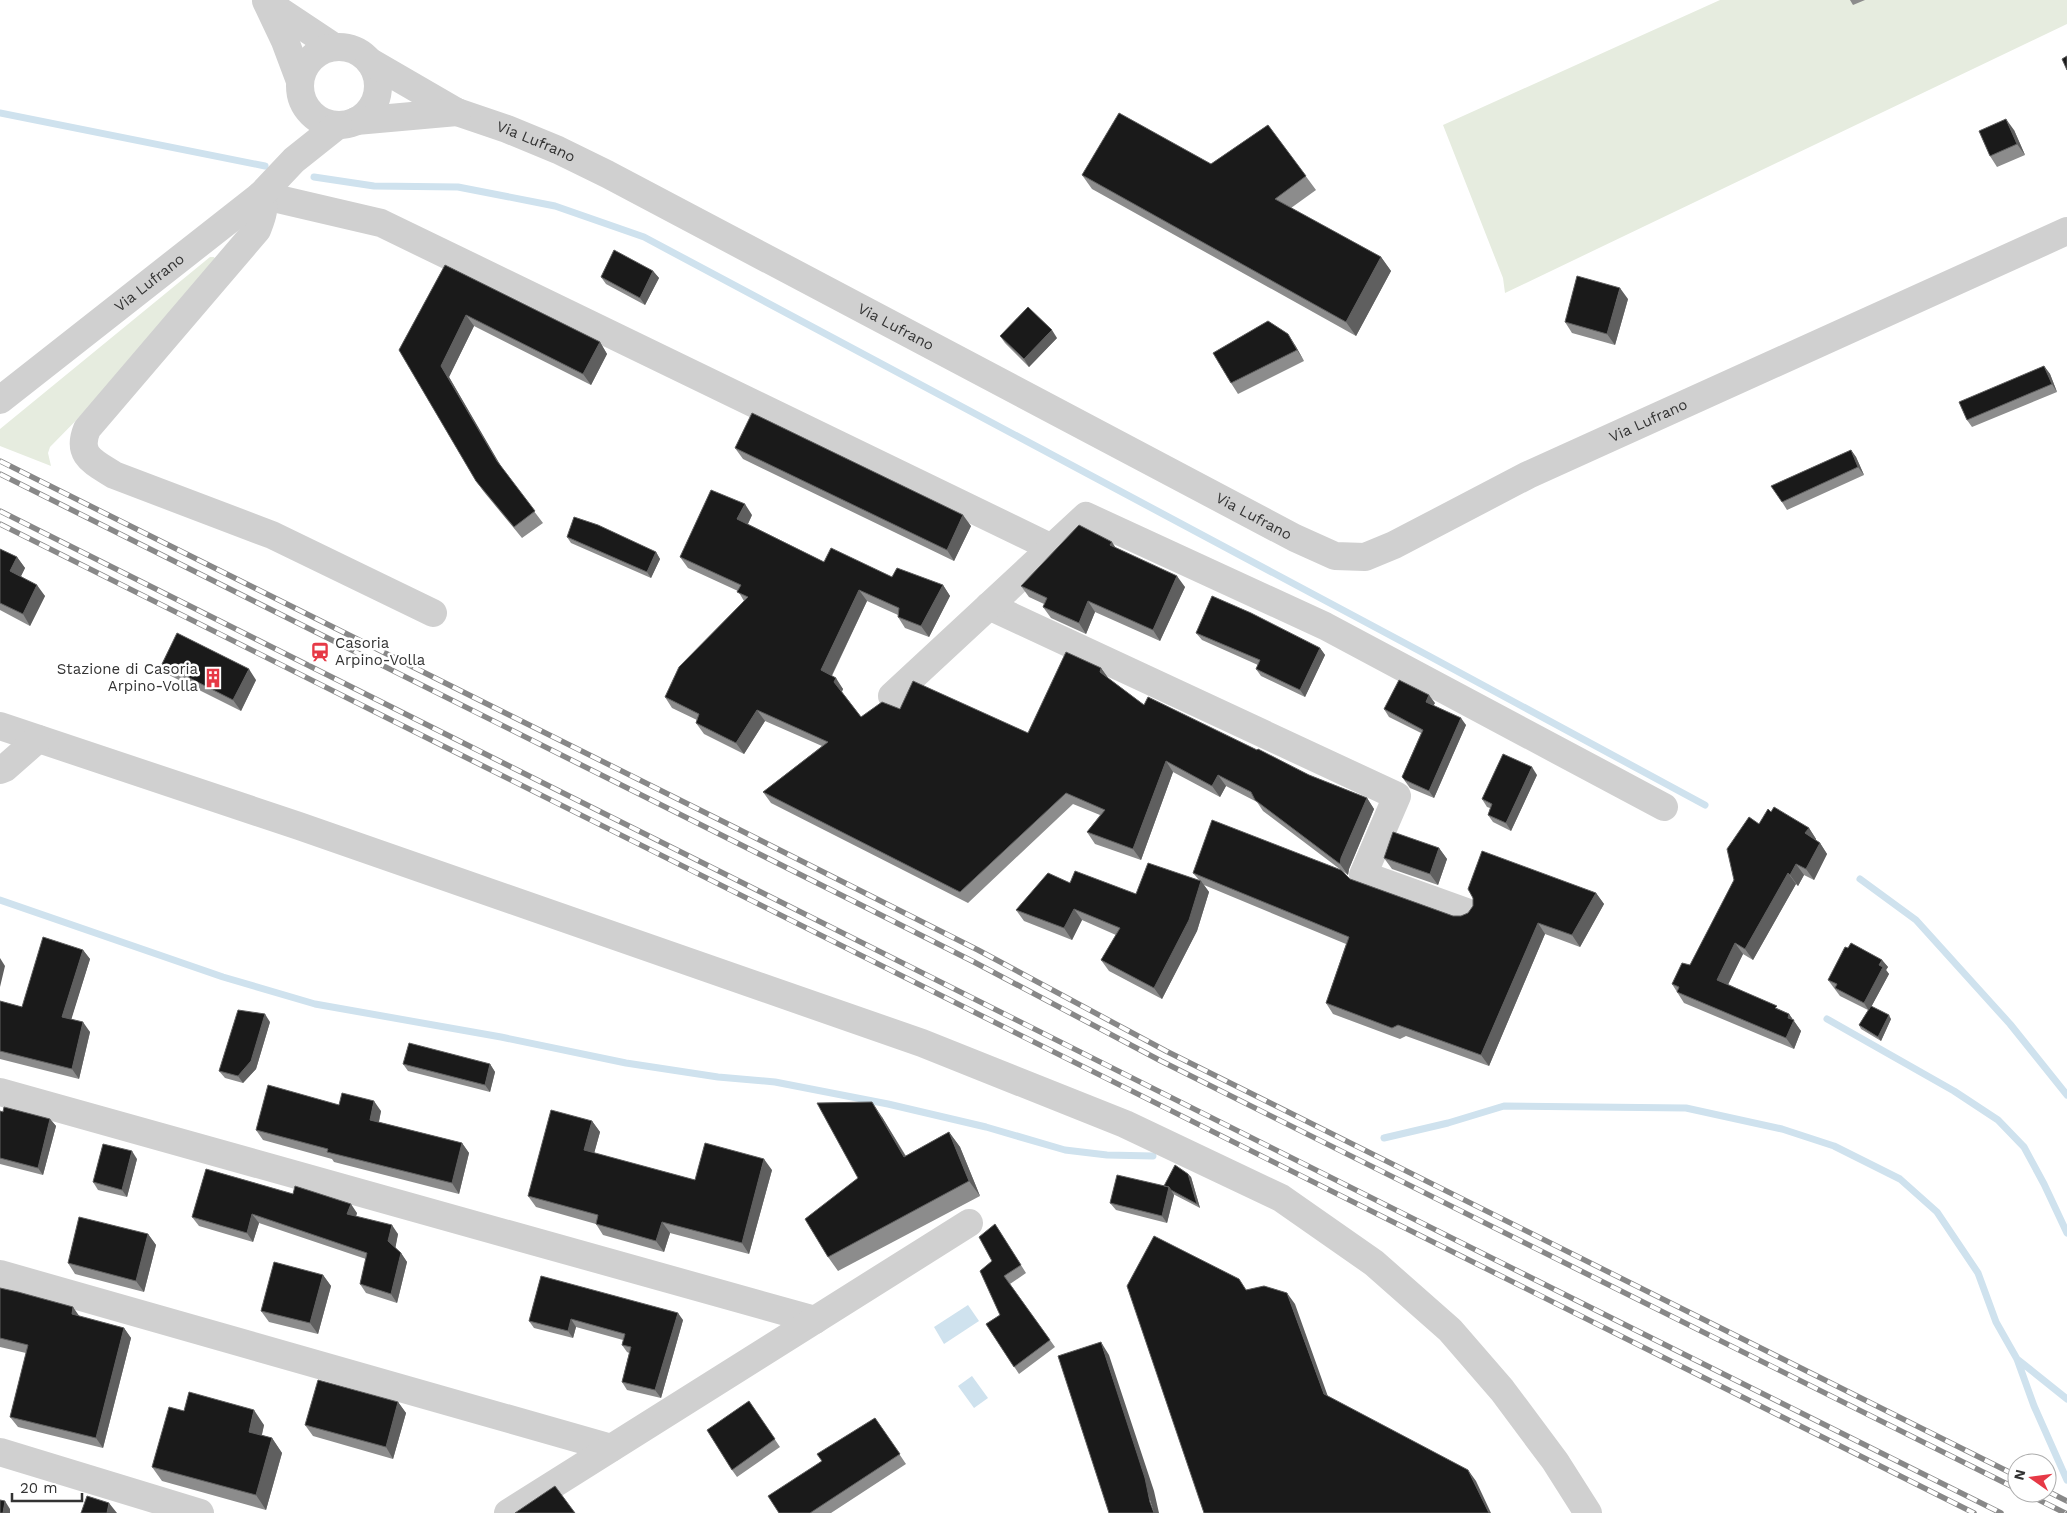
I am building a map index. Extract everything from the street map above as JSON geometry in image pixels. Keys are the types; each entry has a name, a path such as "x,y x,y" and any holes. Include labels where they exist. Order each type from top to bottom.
{"street":[{"name":"Via Lufrano","path":"265,1 334,47 347,48 359,53 368,61 457,112 507,129 558,150 607,174 1277,529 1335,556 1365,557 1394,545 1528,476 2067,231"},
{"name":"Via Lufrano","path":"265,1 285,41 303,94 314,116 325,123 347,123 457,112"},
{"path":"294,160 303,94 304,69 312,58 322,51 334,47"},
{"name":"Via Lufrano","path":"0,400 261,194 294,160 369,110 377,94 376,77 368,61"},
{"path":"261,194 381,223 1052,548"},
{"path":"261,194 264,204 257,230 87,429 83,438 86,454 114,475 272,535 433,613"},
{"path":"892,696 1086,516 1325,626 1664,807"},
{"path":"989,606 1397,796 1364,875 1466,912"},
{"path":"0,726 318,833 922,1043 1125,1124 1281,1198 1374,1263 1450,1330 1502,1390 1556,1461 1588,1513"},
{"path":"0,770 5,768 38,739"},
{"path":"0,1092 815,1320"},
{"path":"508,1513 969,1223"},
{"path":"0,1274 611,1448"},
{"path":"0,1452 200,1513"}],"shaded area":[{"path":"1720,0 2067,0 2067,24 1505,293 1503,278 1443,125"},
{"path":"210,257 214,257 216,260 99,397 50,447 48,453 51,466 0,446 0,429"}],"water":[{"path":"968,1305 979,1321 944,1344 934,1327"},
{"path":"972,1376 988,1398 974,1408 958,1386"}],"building":[{"path":"2067,56 2067,70 2062,59"},
{"path":"1119,113 1211,164 1268,125 1306,176 1275,199 1381,257 1346,322 1082,175"},
{"path":"2006,119 2017,144 1990,156 1979,131"},
{"path":"614,250 653,271 640,298 601,277"},
{"path":"445,265 600,342 583,374 466,315 441,366 497,461 535,511 514,527 476,481 399,350"},
{"path":"1577,276 1620,288 1607,334 1565,322"},
{"path":"1028,307 1052,330 1024,359 1000,336"},
{"path":"1268,321 1288,334 1297,350 1231,383 1213,353"},
{"path":"2044,366 2052,384 1967,420 1959,402"},
{"path":"752,413 963,515 947,550 735,448"},
{"path":"1851,450 1858,467 1782,502 1771,486"},
{"path":"711,490 745,504 737,519 824,562 831,548 892,577 897,568 943,585 921,626 898,617 899,608 859,590 821,670 836,678 834,682 861,717 882,702 900,709 913,681 1028,733 1066,652 1101,668 1100,672 1144,705 1148,697 1309,775 1367,798 1340,864 1255,800 1251,792 1218,775 1212,786 1166,761 1133,849 1087,832 1105,810 1066,793 960,892 763,792 828,742 757,710 736,743 696,723 699,714 665,697 679,667 748,597 737,592 741,585 680,557"},
{"path":"574,517 598,525 656,552 647,572 567,537"},
{"path":"1079,525 1112,542 1110,545 1177,576 1153,630 1088,601 1079,623 1043,607 1047,598 1021,586"},
{"path":"0,549 17,557 10,571 37,585 23,614 0,603"},
{"path":"1212,596 1251,613 1320,648 1300,690 1256,669 1260,660 1196,633"},
{"name":"Stazione di Casoria Arpino-Volla","path":"177,633 249,669 233,700 162,664"},
{"path":"1399,680 1429,695 1426,702 1461,718 1429,791 1402,777 1423,730 1384,709"},
{"path":"1503,754 1532,767 1506,823 1488,815 1492,804 1482,799"},
{"path":"1774,807 1809,828 1805,833 1820,843 1806,869 1796,864 1790,875 1788,873 1745,949 1735,943 1717,980 1777,1006 1775,1008 1789,1014 1788,1018 1794,1020 1786,1038 1677,992 1679,987 1672,984 1682,963 1690,965 1734,880 1727,849 1749,817 1759,824 1768,809 1771,812"},
{"path":"1212,820 1341,870 1350,879 1453,916 1461,916 1468,913 1473,906 1473,898 1468,889 1482,851 1596,893 1572,935 1538,923 1481,1055 1398,1025 1392,1028 1326,1003 1349,937 1193,873"},
{"path":"1393,832 1439,848 1430,874 1384,858"},
{"path":"1148,863 1201,881 1189,920 1154,988 1101,960 1120,928 1074,909 1064,928 1016,910 1048,873 1070,883 1075,871 1136,894"},
{"path":"43,937 83,950 62,1017 83,1022 72,1069 0,1051 0,1001 22,1007"},
{"path":"1851,943 1882,960 1879,965 1883,967 1864,1003 1835,988 1837,984 1828,980 1845,947 1848,948"},
{"path":"1871,1006 1889,1015 1878,1037 1859,1025"},
{"path":"238,1010 265,1014 251,1061 238,1076 219,1071"},
{"path":"409,1043 490,1064 485,1085 403,1064"},
{"path":"268,1085 339,1105 342,1093 374,1101 370,1120 462,1143 452,1183 327,1152 328,1149 256,1130"},
{"path":"872,1102 904,1157 949,1132 969,1181 828,1257 805,1219 858,1178 817,1103"},
{"path":"4,1107 50,1119 38,1168 0,1158 0,1111 3,1112"},
{"path":"551,1110 592,1121 584,1150 695,1180 705,1143 764,1159 742,1243 662,1222 656,1241 596,1224 598,1215 528,1196"},
{"path":"103,1144 132,1151 122,1190 93,1182"},
{"path":"1175,1165 1188,1174 1197,1204 1171,1190 1169,1187 1164,1186"},
{"path":"206,1169 293,1194 295,1186 351,1204 347,1214 392,1225 388,1241 401,1253 391,1294 360,1284 367,1253 252,1214 247,1233 192,1217"},
{"path":"1117,1175 1169,1187 1162,1216 1110,1203"},
{"path":"79,1217 148,1234 136,1281 68,1263"},
{"path":"995,1224 1021,1265 1004,1276 1050,1340 1014,1367 986,1324 1000,1315 980,1271 992,1261 979,1237"},
{"path":"1154,1236 1239,1279 1246,1290 1264,1286 1287,1293 1324,1394 1468,1470 1489,1513 1204,1513 1127,1286"},
{"path":"274,1262 323,1275 310,1323 261,1311"},
{"path":"541,1276 678,1313 655,1390 622,1382 631,1347 622,1345 625,1334 571,1319 568,1331 529,1321"},
{"path":"0,1288 73,1307 72,1314 124,1328 96,1438 10,1417 28,1345 0,1338"},
{"path":"1101,1342 1145,1478 1154,1513 1109,1513 1058,1356"},
{"path":"318,1380 398,1402 386,1447 305,1425"},
{"path":"189,1392 254,1410 249,1432 272,1438 256,1495 152,1467 169,1407 184,1411"},
{"path":"749,1401 775,1439 732,1470 707,1430"},
{"path":"875,1418 900,1454 810,1513 779,1513 768,1496 822,1461 817,1454"},
{"path":"555,1486 575,1513 515,1513"},
{"path":"87,1496 109,1503 107,1513 81,1513"},
{"path":"0,1500 5,1501 3,1513 0,1513"}],"waterway":[{"path":"0,113 265,166"},
{"path":"314,177 374,186 458,187 555,206 644,237 1705,805"},
{"path":"1860,879 1916,920 2010,1024 2067,1095"},
{"path":"0,900 223,977 315,1004 501,1037 626,1063 718,1077 775,1082 888,1104 986,1127 1065,1150 1107,1155 1153,1156"},
{"path":"1827,1019 1954,1091 1998,1120 2024,1147 2067,1233"},
{"path":"1384,1138 1448,1123 1504,1106 1686,1108 1782,1129 1834,1146 1900,1179 1937,1212 1978,1273 1996,1322 2017,1359 2034,1406 2067,1480"},
{"path":"2017,1359 2067,1399"}],"railway":[{"path":"0,461 736,828 978,950 1166,1051 2007,1471"},
{"path":"0,474 974,962 1161,1061 2007,1484"},
{"path":"0,511 2001,1513"},
{"path":"0,524 1974,1513"},
{"path":"2057,1496 2067,1501"},
{"path":"2045,1503 2065,1513"}],"place":[{"name":"Casoria Arpino-Volla","path":"320,652"},
{"name":"Stazione di Casoria Arpino-Volla","path":"213,678"}]}
